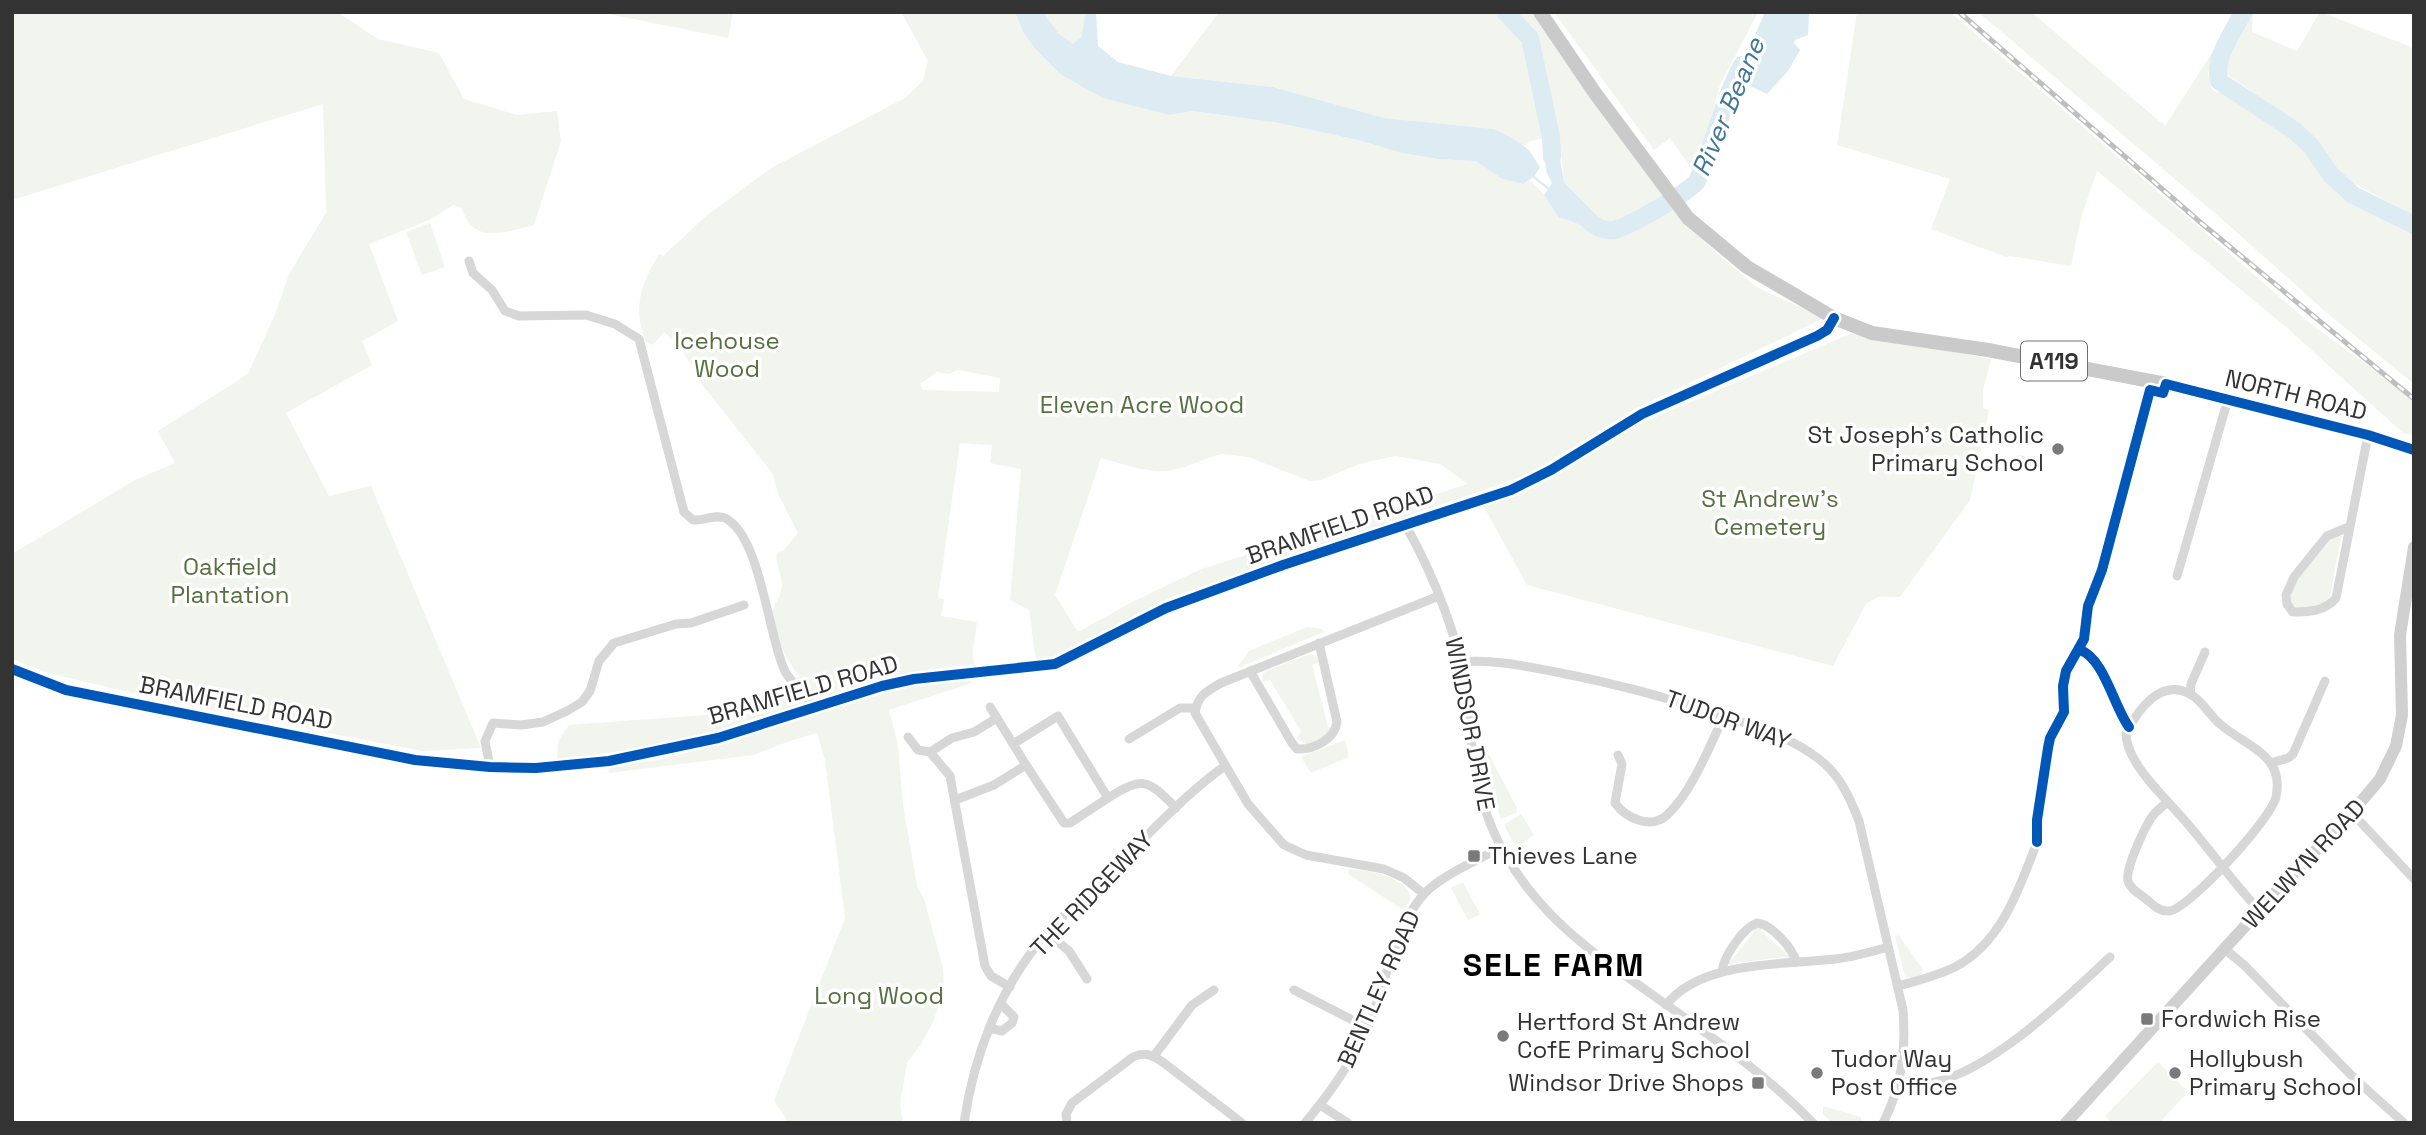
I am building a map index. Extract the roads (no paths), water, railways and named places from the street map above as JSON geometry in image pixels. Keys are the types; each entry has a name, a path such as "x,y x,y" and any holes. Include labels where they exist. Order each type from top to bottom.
{"main road":[{"name":"NORTH ROAD","path":"1540,12 1595,93 1697,228 1746,267 1834,318 1872,333 2059,362 2228,399 2368,435 2414,450"},
{"name":"WELWYN ROAD","path":"2066,1123 2380,779 2389,764 2400,732 2403,695 2400,635 2414,547"}],"street":[{"path":"468,261 472,273 492,290 505,311 519,316 586,315 615,324 639,339 684,512 693,520 726,518 738,529 758,572 768,617 785,671 809,699 812,708"},
{"name":"BRAMFIELD ROAD","path":"12,669 66,690 415,760 490,767 558,767 621,759 718,738 914,679 1055,664 1166,608 1532,481 1642,414 1824,332 1834,318"},
{"path":"2177,576 2228,399"},
{"path":"2348,527 2328,536 2289,586 2287,604 2293,612 2320,610 2336,598 2368,435"},
{"name":"WINDSOR DRIVE","path":"1405,524 1439,596 1460,662 1468,695 1472,751 1479,788 1490,822 1501,847 1532,895 1560,925 1591,951 1738,1057 1809,1121"},
{"path":"1424,894 1404,878 1384,869 1307,855 1283,845 1248,804 1198,722 1195,708 1207,691 1250,671 1439,596"},
{"path":"490,767 485,741 492,723 522,725 543,722 582,702 590,691 599,661 614,643 676,624 691,623 744,605"},
{"path":"1250,671 1292,743 1297,749 1304,749 1331,738 1336,731 1320,643"},
{"path":"2190,694 2191,684 2205,652"},
{"name":"TUDOR WAY","path":"1460,662 1496,662 1584,677 1682,702 1790,741 1821,760 1842,784 1859,821 1898,986 1905,1035 1899,1081 1883,1123"},
{"path":"2271,763 2293,754 2325,681"},
{"path":"2167,803 2154,814 2143,836 2129,870 2129,884 2159,909 2173,911 2221,868 2255,832 2274,806 2278,783 2276,772 2264,754 2219,724 2190,694 2178,690 2159,693 2141,709 2126,733 2127,743 2131,753 2167,803 2185,821 2221,868 2260,911"},
{"path":"990,707 1064,823 1070,822 1128,786 1140,782 1152,786 1176,808"},
{"path":"1129,738 1181,708 1195,708"},
{"path":"1013,744 1058,716 1108,798"},
{"path":"1618,755 1622,764 1615,803 1624,812 1640,820 1656,822 1666,816 1683,795 1724,716"},
{"path":"930,752 952,738 974,732 997,718"},
{"path":"908,737 918,750 930,752 949,773 985,966 990,976 1010,987"},
{"path":"956,800 994,785 1026,765"},
{"name":"THE RIDGEWAY","path":"964,1123 973,1075 989,1028 1027,959 1047,933 1176,808 1225,766"},
{"path":"2351,813 2412,876"},
{"path":"1898,986 1953,968 1979,951 1999,927 2021,884 2037,842"},
{"name":"BENTLEY ROAD","path":"1305,1123 1338,1080 1368,1028 1398,940 1424,894 1501,847"},
{"path":"1722,971 1724,962 1749,927 1757,923 1767,926 1792,951 1796,962"},
{"path":"1047,933 1069,951 1087,979"},
{"path":"1666,1004 1677,994 1722,971 1847,957 1888,947"},
{"path":"2225,949 2245,966 2355,1079 2404,1123"},
{"path":"1899,1081 1931,1083 1956,1076 1968,1069 2042,1017 2110,957"},
{"path":"1154,1056 1192,1005 1214,990"},
{"path":"1294,990 1368,1028"},
{"path":"989,1028 1002,1031 1012,1023 1014,1017 1001,1004"},
{"path":"1067,1123 1068,1108 1077,1099 1133,1057 1143,1054 1154,1056 1242,1123"},
{"path":"1320,1105 1348,1123"}],"waterway":[{"name":"River Beane","path":"1505,12 1530,38 1551,137 1552,157"},
{"name":"River Beane","path":"2243,12 2225,45 2219,63 2219,81 2295,131 2311,146 2331,175 2353,195 2414,225"},
{"name":"River Beane","path":"1586,218 1598,227 1614,230 1658,208 1693,186 1703,167 1729,93 1742,65"},
{"path":"1534,177 1550,190"}],"railway":[{"path":"1959,12 2200,222 2414,399"}],"place":[{"name":"St Joseph's Catholic Primary School","path":"2058,449"},
{"name":"Thieves Lane","path":"1474,856"},
{"name":"Fordwich Rise","path":"2147,1019"},
{"name":"Hertford St Andrew CofE Primary School","path":"1503,1036"},
{"name":"Tudor Way Post Office","path":"1817,1073"},
{"name":"Hollybush Primary School","path":"2175,1073"},
{"name":"Windsor Drive Shops","path":"1758,1083"}],"district":[{"name":"SELE FARM","path":"1554,965"}],"park label":[{"name":"Icehouse Wood","path":"727,355"},
{"name":"Eleven Acre Wood","path":"1142,405"},
{"name":"St Andrew's Cemetery","path":"1770,513"},
{"name":"Oakfield Plantation","path":"230,581"},
{"name":"Long Wood","path":"879,996"}]}
